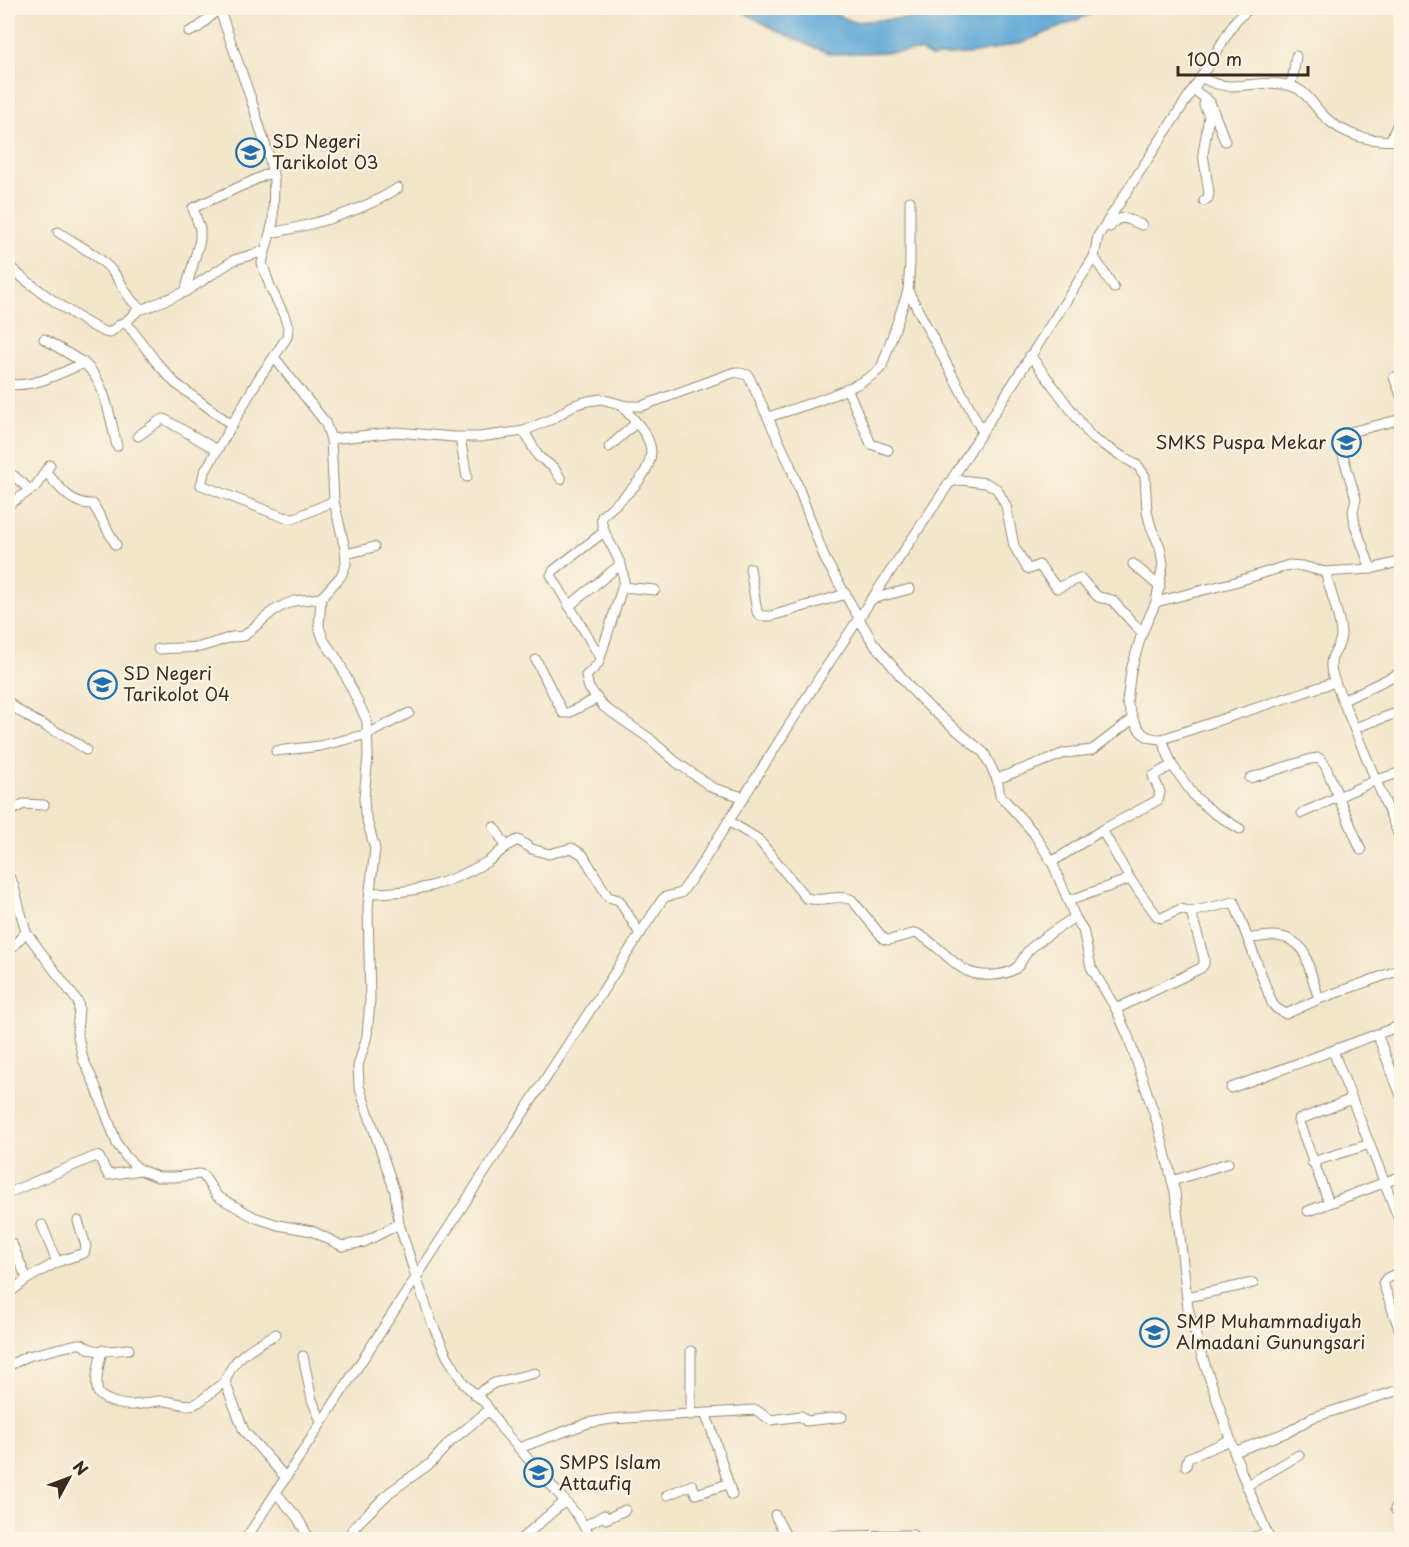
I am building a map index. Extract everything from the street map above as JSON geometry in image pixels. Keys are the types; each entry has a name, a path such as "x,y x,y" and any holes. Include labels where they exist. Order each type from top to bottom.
{"street":[{"path":"189,32 199,27 219,8 251,99 272,172 274,194 271,233 261,263 288,327 286,337 217,450 202,478 201,485 283,517 295,518 334,501"},
{"path":"1114,288 1095,253 1098,236 1236,20 1250,8"},
{"path":"1290,85 1296,56"},
{"path":"1201,77 1217,85 1228,87 1290,85 1304,93 1334,125 1364,138 1380,141 1401,140"},
{"path":"1193,90 1206,98 1215,113 1225,141"},
{"path":"1204,201 1208,198 1209,193 1203,154 1210,120 1204,105 1206,98"},
{"path":"1391,139 1401,115"},
{"path":"185,292 200,240 201,229 193,208 272,172"},
{"path":"271,233 326,220 375,201 398,188"},
{"path":"768,417 812,403 873,377 882,366 908,291 910,201"},
{"path":"245,1539 277,1494 321,1421 662,900 681,893 859,617 950,482 1116,219 1121,218 1142,225"},
{"path":"58,232 113,272 140,308"},
{"path":"8,265 87,323 109,333 125,323 140,308 147,308 185,292 234,260 265,251"},
{"path":"908,291 982,431"},
{"path":"125,323 175,383 232,425"},
{"path":"44,339 84,363 93,372 101,387 117,446"},
{"path":"1030,355 1092,438 1138,466 1145,476 1147,512 1160,547 1163,564 1156,602 1142,633 1128,689 1127,702 1138,729 1146,737 1162,739 1335,682"},
{"path":"274,357 325,422 331,439 334,501 346,554 346,564 341,576 321,598 319,627 324,641 338,660 367,721 365,813 375,849 369,893 370,1000 367,1036 358,1066 363,1100 395,1192 399,1224 416,1277 432,1323 447,1356 457,1375 565,1501 592,1539"},
{"path":"8,384 24,385 84,363"},
{"path":"331,439 397,432 459,438 524,431 547,422 580,403 601,399 642,406 720,377 740,372 748,375 790,465 825,559 872,641 896,672 929,707 984,753 998,780 1000,795 1033,832 1052,862 1087,940 1091,968 1116,1010 1128,1036 1158,1125 1172,1181 1187,1297 1198,1344 1246,1486 1268,1537 1241,1539"},
{"path":"1394,377 1401,398"},
{"path":"847,388 871,444 888,450"},
{"path":"621,404 649,440 651,449 648,467 621,501 602,516 601,526 624,573 622,587 600,657 596,666 586,676 589,688 604,707 649,738 676,762 719,790 743,797"},
{"path":"138,436 164,419 217,450"},
{"path":"1371,570 1355,525 1353,511 1356,499 1338,439 1342,434 1401,419"},
{"path":"609,447 636,423"},
{"path":"524,431 538,456 554,468 561,479"},
{"path":"459,438 467,477"},
{"path":"8,506 35,487 47,468 69,497 78,504 93,504 116,545"},
{"path":"8,482 14,476 30,490"},
{"path":"950,482 962,480 993,485 1003,496 1014,546 1027,568 1039,565 1057,588 1080,578 1098,597 1112,600 1142,633"},
{"path":"600,657 551,579 552,572 604,532"},
{"path":"346,554 374,547"},
{"path":"1156,602 1290,565 1325,572 1371,570 1401,561"},
{"path":"569,606 621,564"},
{"path":"1133,564 1160,587"},
{"path":"750,568 758,612 761,616 771,616 846,594"},
{"path":"1325,572 1341,630 1338,646 1330,662 1330,669 1374,781 1397,820 1401,843"},
{"path":"622,587 655,590"},
{"path":"871,599 910,589"},
{"path":"158,649 200,647 232,637 244,636 282,606 294,601 321,598"},
{"path":"536,660 563,713 568,713 596,699"},
{"path":"1344,700 1401,672"},
{"path":"8,701 26,717 68,736 86,750"},
{"path":"276,751 320,746 368,734 409,713"},
{"path":"1354,728 1397,713"},
{"path":"998,780 1065,753 1092,750 1133,719"},
{"path":"1162,739 1172,765 1195,797 1214,813 1240,829"},
{"path":"1250,777 1319,758 1325,765 1361,850"},
{"path":"1052,862 1102,830 1158,800 1160,792 1153,776 1172,765"},
{"path":"1302,813 1374,781 1401,772"},
{"path":"8,813 23,804 44,805"},
{"path":"728,821 758,839 806,898 815,901 847,897 884,939 889,940 916,933 934,942 969,972 983,975 1016,968 1029,949 1075,917"},
{"path":"494,827 506,846"},
{"path":"1102,830 1130,879 1157,916 1161,918 1181,909 1191,912 1234,902 1276,1008 1286,1014 1318,999 1401,970"},
{"path":"369,893 412,892 441,883 489,860 506,846 518,840 532,849 549,854 572,848 583,855 608,897 619,900 640,934"},
{"path":"8,875 13,884 26,932 78,1002 77,1032 83,1059 117,1144 140,1170 158,1177 199,1173 217,1196 254,1217 278,1225 312,1231 342,1246 364,1242 399,1224"},
{"path":"1068,901 1130,879"},
{"path":"1116,1010 1201,968 1204,958 1191,912"},
{"path":"8,951 26,932"},
{"path":"1248,939 1275,934 1300,945 1304,951 1318,999"},
{"path":"1231,1088 1401,1025"},
{"path":"1377,1034 1401,1098"},
{"path":"1333,1051 1386,1183 1401,1227"},
{"path":"1329,1203 1298,1120 1352,1099"},
{"path":"1312,1162 1370,1144"},
{"path":"8,1193 98,1155 108,1175 140,1170"},
{"path":"1172,1181 1228,1163"},
{"path":"1308,1210 1401,1176"},
{"path":"8,1294 27,1279 57,1262 84,1253 86,1246 78,1221"},
{"path":"42,1224 57,1262"},
{"path":"12,1244 27,1279"},
{"path":"1401,1271 1387,1278 1383,1283 1401,1337"},
{"path":"1187,1297 1253,1283"},
{"path":"276,1334 244,1352 227,1374 225,1382 244,1431 286,1478"},
{"path":"8,1366 28,1356 77,1344 98,1351 129,1349"},
{"path":"102,1350 97,1382 98,1392 101,1397 121,1405 134,1406 169,1401 185,1406 198,1403 225,1382"},
{"path":"691,1351 691,1415"},
{"path":"303,1356 312,1400 321,1421"},
{"path":"475,1395 494,1383 535,1373"},
{"path":"1234,1452 1290,1431 1311,1418 1401,1389"},
{"path":"345,1539 390,1492 431,1463 450,1442 489,1410"},
{"path":"519,1448 602,1420 705,1414 722,1410 736,1412 756,1410 771,1420 801,1416 806,1421 842,1417"},
{"path":"705,1414 732,1495"},
{"path":"1186,1466 1188,1458 1230,1440"},
{"path":"1246,1486 1299,1455"},
{"path":"667,1495 692,1485 696,1494 728,1484"},
{"path":"277,1494 297,1517 310,1539"},
{"path":"520,1539 565,1501"},
{"path":"585,1527 604,1515 606,1519 625,1510"},
{"path":"775,1515 788,1539"},
{"path":"818,1539 834,1536 913,1535"}],"water":[{"path":"736,8 820,8 854,22 933,16 961,8 1102,8 1024,42 977,53 931,57 921,51 832,54 772,28"}],"place":[{"name":"SD Negeri Tarikolot 03","path":"251,152"},
{"name":"SMKS Puspa Mekar","path":"1347,443"},
{"name":"SD Negeri Tarikolot 04","path":"102,684"},
{"name":"SMP Muhammadiyah Almadani Gunungsari","path":"1155,1332"},
{"name":"SMPS Islam Attaufiq","path":"538,1473"}]}
